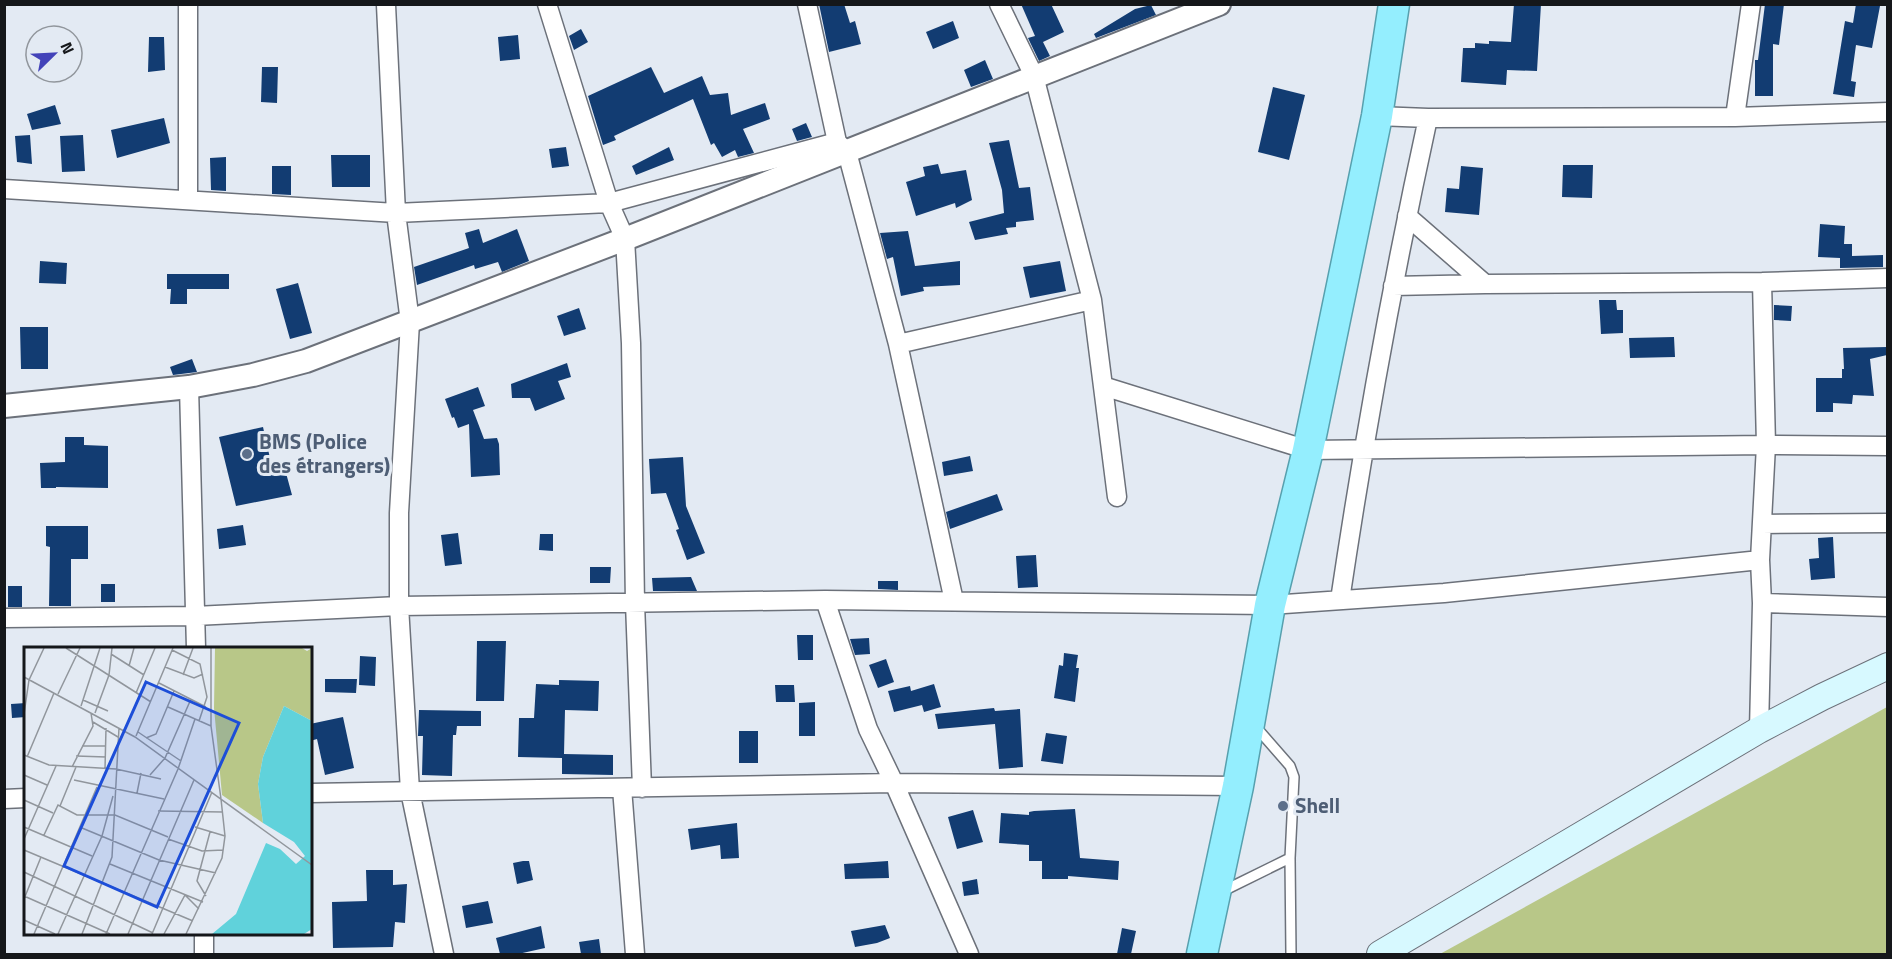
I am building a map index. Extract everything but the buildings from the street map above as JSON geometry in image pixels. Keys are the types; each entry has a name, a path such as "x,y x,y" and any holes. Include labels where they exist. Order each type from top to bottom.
{"highway":[{"path":"1202,954 1238,786 1269,605 1308,450 1377,116 1394,4"}],"main road":[{"path":"1380,954 1759,730 1887,666"}],"street":[{"path":"188,4 188,200"},
{"path":"377,4 393,4"},
{"path":"547,4 609,203 625,239 631,343 634,603 642,788"},
{"path":"807,4 842,147 898,344 954,601"},
{"path":"999,4 1034,76 1092,300 1117,497"},
{"path":"4,406 189,387 253,375 306,361 625,239 842,147 1219,4"},
{"path":"1735,117 1751,4"},
{"path":"386,5 396,213 410,322 399,513 399,606 410,791 444,954"},
{"path":"1377,116 1428,118 1735,117 1887,112"},
{"path":"1340,600 1394,286 1428,118"},
{"path":"4,189 396,213 609,203 842,147"},
{"path":"1407,216 1485,284"},
{"path":"1394,286 1762,282 1887,278"},
{"path":"1759,730 1762,603 1760,560 1766,445 1762,282"},
{"path":"898,344 1092,300"},
{"path":"1103,386 1308,450 1766,445 1887,446"},
{"path":"189,387 196,647"},
{"path":"1762,524 1887,523"},
{"path":"4,618 195,616 399,606 825,600 1269,605 1444,593 1760,560"},
{"path":"825,600 868,729 969,954"},
{"path":"1762,603 1887,607"},
{"path":"312,793 894,783 1238,786"},
{"path":"622,788 635,954"},
{"path":"4,799 24,798"},
{"path":"204,935 204,954"}],"lane":[{"path":"1250,720 1290,766 1294,777 1290,858 1291,954"},
{"path":"1215,894 1290,858"}],"green space":[{"path":"1887,707 1887,954 1440,954"}],"place":[{"name":"BMS (Police des étrangers)","path":"247,454"},
{"name":"Shell","path":"1283,806"}]}
